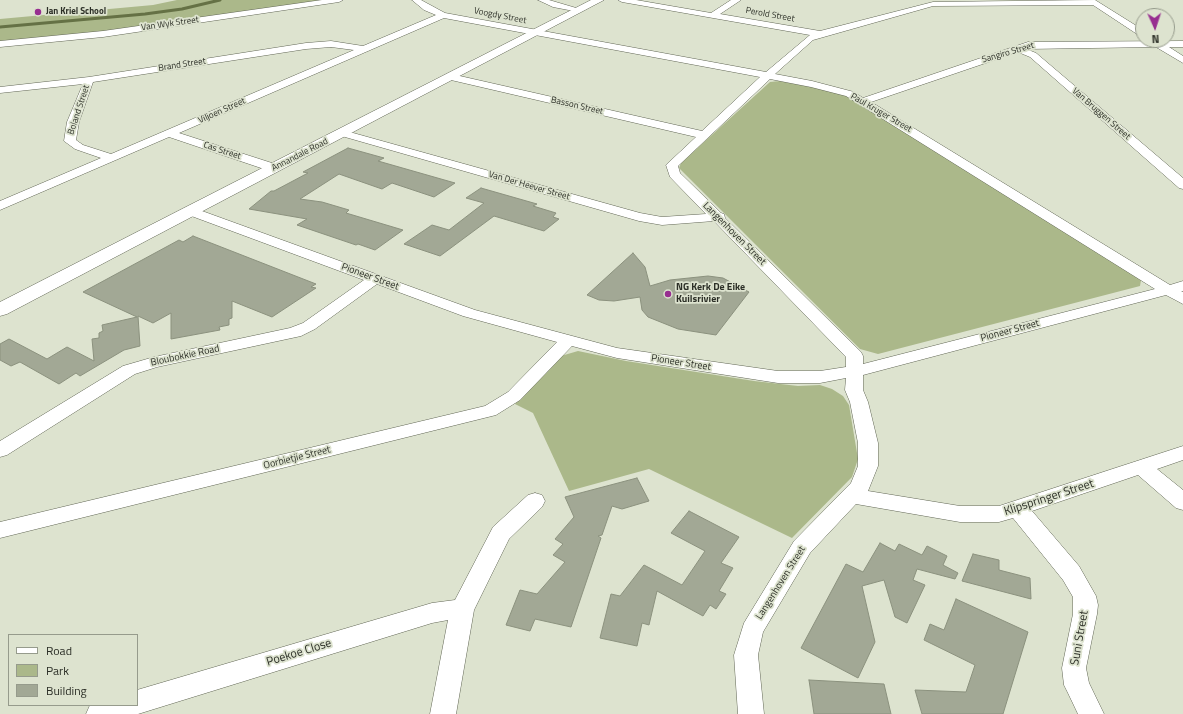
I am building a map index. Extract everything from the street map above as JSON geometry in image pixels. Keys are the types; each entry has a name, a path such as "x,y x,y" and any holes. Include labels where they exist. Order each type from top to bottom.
{"street":[{"name":"Van Wyk Street","path":"0,44 103,34 339,0"},
{"name":"Voogdy Street","path":"416,0 427,8 443,15 537,32"},
{"path":"542,0 553,6 579,10"},
{"name":"Annandale Road","path":"0,310 599,0"},
{"name":"Perold Street","path":"622,0 820,34"},
{"path":"712,15 737,0"},
{"path":"1092,2 1135,29"},
{"name":"Langenhoven Street","path":"750,714 746,655 752,630 794,558 815,534 853,496 865,478 869,455 859,402 854,390 855,356 719,217 674,174 671,168 673,162 810,38 820,34 933,4 1092,2"},
{"name":"Viljoen Street","path":"0,206 443,15"},
{"name":"Paul Kruger Street","path":"537,32 837,90 864,101 1183,299"},
{"name":"Sangiro Street","path":"864,101 1017,48 1036,44 1135,42"},
{"name":"Brand Street","path":"0,90 89,80 306,46 331,44 364,49"},
{"name":"Van Bruggen Street","path":"1017,48 1032,55 1183,184"},
{"path":"1164,48 1183,60"},
{"name":"Basson Street","path":"451,77 703,135"},
{"name":"Boland Street","path":"89,80 73,122 70,141 79,147 113,158"},
{"name":"Van Der Heever Street","path":"342,133 645,219 674,221 719,217"},
{"name":"Cas Street","path":"170,134 274,168"},
{"name":"Pioneer Street","path":"190,211 455,309 568,340 617,353 749,374 800,378 854,372 1183,286"},
{"name":"Bloubokkie Road","path":"0,450 130,370 154,362 295,332 309,326 375,279"},
{"name":"Oorbietjie Street","path":"0,530 490,411 499,407 514,396 568,340"},
{"name":"Klipspringer Street","path":"853,496 972,515 999,514 1018,509 1183,453"},
{"path":"1142,467 1183,502"},
{"path":"443,714 462,610 500,534 536,501"},
{"name":"Suni Street","path":"1018,509 1071,573 1084,596 1085,614 1074,668 1077,685 1091,714"},
{"name":"Poekoe Close","path":"138,702 432,613 445,610 462,610"},
{"path":"99,714 126,706"}],"green space":[{"path":"177,0 328,0 130,29 0,42 0,19 153,5"},
{"path":"780,81 837,92 852,98 1141,280 1140,286 878,354 860,349 679,168 681,163 770,82"},
{"path":"578,351 626,361 754,381 798,386 820,385 832,389 843,396 849,405 858,459 852,477 792,538 649,469 569,491 533,413 515,404 561,356"}],"building":[{"path":"348,148 384,158 378,161 455,183 434,197 392,183 382,189 339,174 300,199 322,202 349,210 346,213 403,230 375,250 297,225 307,219 249,209 271,191 274,191 308,173 303,172"},
{"path":"481,188 537,204 533,206 556,213 553,217 559,219 544,231 494,216 440,256 404,244 432,225 449,230 484,203 466,198"},
{"path":"193,236 316,284 311,287 316,288 272,317 232,301 232,318 229,319 229,325 219,327 220,330 171,339 171,313 153,323 138,316 140,346 124,350 80,376 76,373 59,384 20,362 11,366 0,360 0,344 9,339 47,359 67,347 94,361 92,339 99,338 99,333 103,331 102,325 137,317 83,292 179,240 183,242"},
{"name":"NG Kerk De Eike Kuilsrivier","path":"633,253 645,267 650,286 670,280 708,276 723,278 749,292 716,335 678,329 648,317 642,310 640,297 614,301 599,300 587,295"},
{"path":"637,478 649,501 622,509 612,506 602,535 598,536 601,538 571,627 535,619 530,631 506,625 520,590 537,594 565,562 553,555 563,544 555,539 574,517 565,497"},
{"path":"689,511 739,537 721,563 733,568 719,591 726,594 716,609 710,605 703,616 657,591 649,625 642,623 637,646 600,638 611,594 620,596 644,565 682,585 705,551 671,533"},
{"path":"880,543 895,551 899,544 922,555 927,546 947,556 943,565 958,573 955,579 917,569 913,580 925,585 907,623 895,617 884,580 862,586 875,642 858,678 801,648 846,564 863,572"},
{"path":"973,554 999,560 999,570 1030,578 1031,599 962,581"},
{"path":"956,599 1028,632 1003,714 922,714 915,690 966,692 975,665 924,640 930,624 944,630"},
{"path":"809,680 884,684 891,714 814,714"}],"waterway":[{"path":"0,27 145,14 182,9 220,0"}],"place":[{"name":"Jan Kriel School","path":"38,12"},
{"name":"NG Kerk De Eike Kuilsrivier","path":"668,294"}]}
